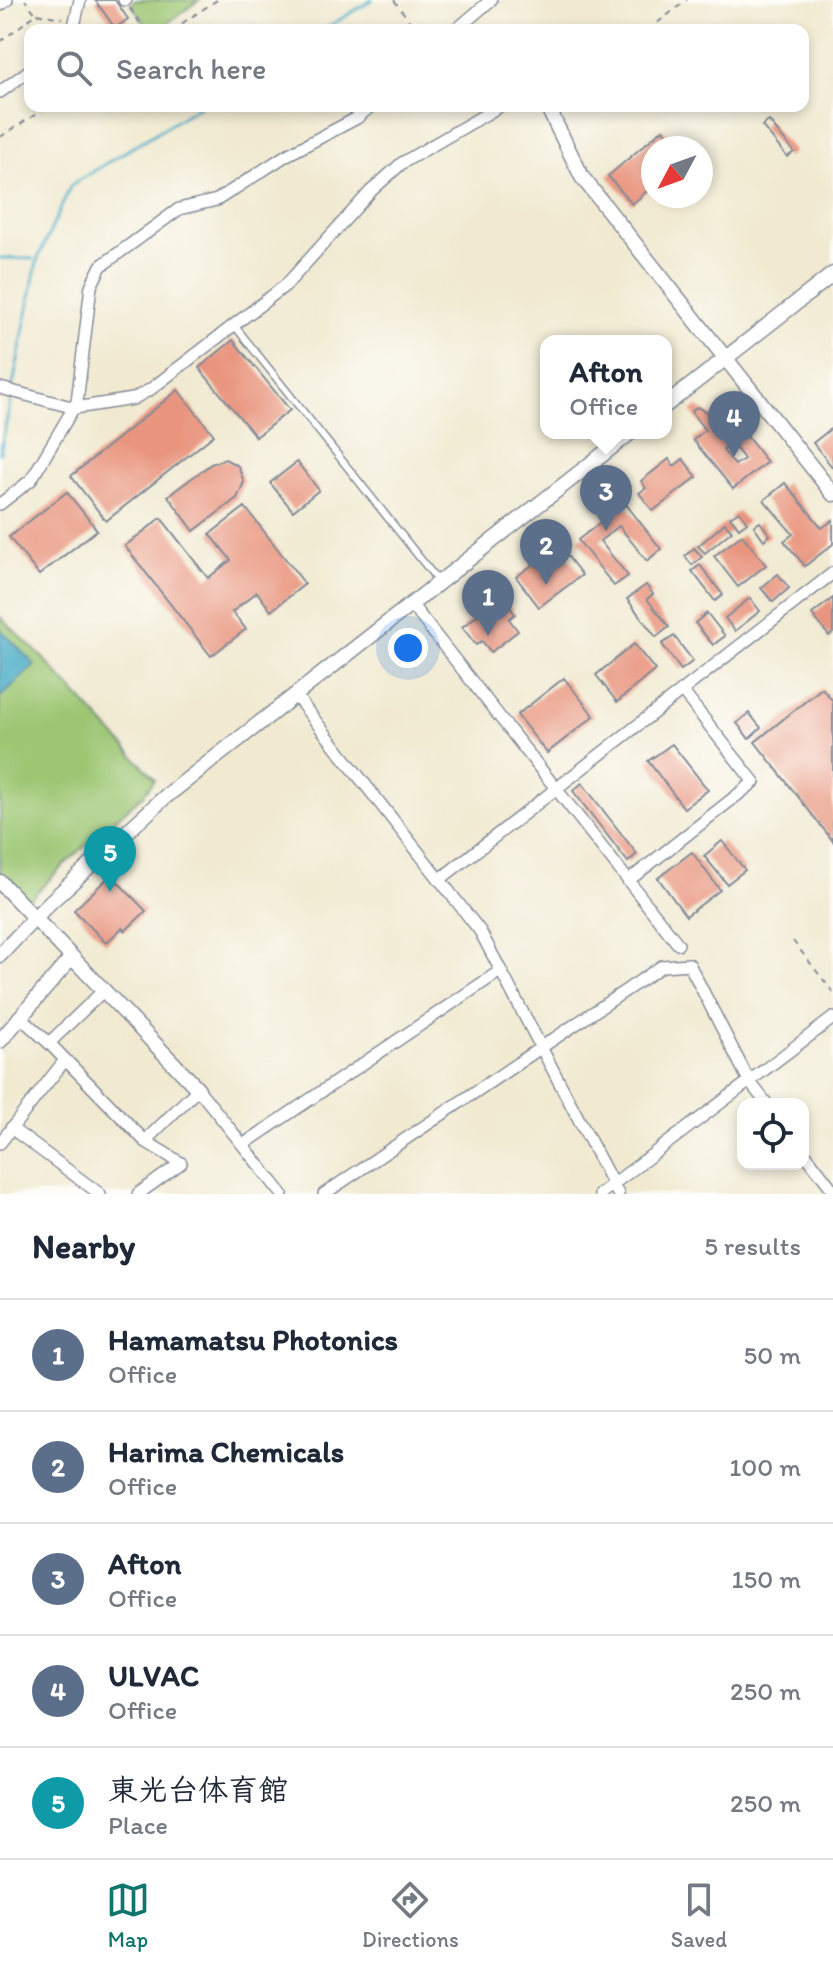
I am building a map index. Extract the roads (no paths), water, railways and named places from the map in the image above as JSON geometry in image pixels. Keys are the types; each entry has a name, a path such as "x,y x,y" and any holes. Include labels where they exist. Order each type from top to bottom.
{"street":[{"path":"0,5 7,0"},
{"path":"74,24 80,0"},
{"path":"463,24 491,0"},
{"path":"0,92 24,74"},
{"path":"0,504 31,480 75,408 91,286 101,266 179,209 217,200 285,156 364,112"},
{"path":"0,388 75,408 133,399 286,285 371,191 402,163 490,112"},
{"path":"550,112 582,177 833,494"},
{"path":"672,400 833,274"},
{"path":"0,955 138,819 622,439"},
{"path":"439,880 833,573"},
{"path":"411,604 678,944"},
{"path":"628,881 754,782 682,691"},
{"path":"295,695 480,931 616,1189"},
{"path":"0,882 198,1089 282,1194"},
{"path":"0,1041 72,957"},
{"path":"324,1194 662,966 689,964 749,1081 762,1098"},
{"path":"244,1144 500,971"},
{"path":"49,1043 103,991"},
{"path":"19,1016 145,1141 181,1163 138,1194"},
{"path":"600,1194 616,1189 749,1081 833,1018"},
{"path":"0,1143 65,1060"},
{"path":"145,1141 198,1089"},
{"path":"11,1128 100,1194"},
{"path":"809,1159 833,1190"}],"lane":[{"path":"234,325 439,582"}],"water":[{"path":"0,629 35,665 0,697"}],"waterway":[{"path":"333,24 372,0"},
{"path":"13,385 37,261 71,185 190,112"},
{"path":"0,258 33,259"},
{"path":"0,453 12,394"}],"place":[{"name":"ULVAC","path":"734,457"},
{"name":"Afton","path":"606,531"},
{"name":"Harima Chemicals","path":"546,585"},
{"name":"Hamamatsu Photonics","path":"488,636"},
{"name":"東光台体育館","path":"110,892"}]}
